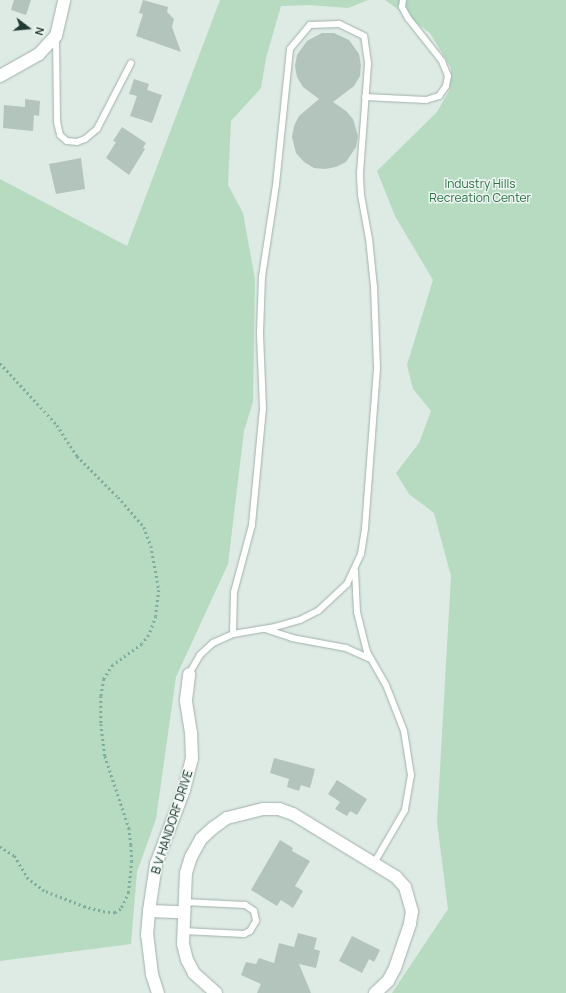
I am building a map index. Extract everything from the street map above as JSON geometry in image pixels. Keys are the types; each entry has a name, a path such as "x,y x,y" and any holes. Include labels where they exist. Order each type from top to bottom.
{"street":[{"path":"0,76 39,54 56,36 64,0"},
{"name":"B V HANDORF DRIVE","path":"158,993 152,974 146,935 156,864 184,790 192,759 191,733 186,700 190,674"},
{"path":"216,993 202,981 191,967 183,944 183,907 186,873 191,857 201,839 227,818 244,812 279,809 293,814 374,863 396,877 404,886 412,911 410,924 395,968 388,980 375,993"},
{"path":"149,911 183,907"}],"lane":[{"path":"365,97 426,100 439,96 446,86 448,76 442,61 408,18 402,7 403,0"},
{"path":"190,674 200,655 213,643 233,634 265,629 300,620 318,612 347,584 361,554 365,528 377,368 374,287 369,239 361,194 360,173 368,63 364,36 339,24 310,25 290,49 276,185 262,276 260,334 263,408 252,525 234,592 233,634"},
{"path":"56,36 57,122 60,136 68,141 77,142 86,139 97,129 131,63"},
{"path":"355,569 357,612 367,652 386,685 404,731 411,775 405,810 374,863"},
{"path":"265,629 292,638 346,648 371,659"},
{"path":"183,907 245,905 254,910 256,921 250,931 244,934 183,931"}],"path":[{"path":"0,363 57,425 77,456 118,497 144,527 151,546 159,590 156,616 149,635 142,644 113,665 104,678 101,696 101,724 105,756 129,828 132,861 129,892 121,909 115,913 105,912 85,907 44,890 28,879 14,856 0,847"}],"green space":[{"path":"220,0 368,0 348,8 309,5 281,6 266,58 261,88 231,121 228,185 243,213 255,279 253,402 244,431 228,564 176,677 156,819 137,872 131,944 0,961 0,179 127,246"},
{"name":"Industry Hills Recreation Center","path":"385,0 566,0 566,993 392,993 448,909 437,822 451,576 434,513 409,494 396,473 419,443 431,411 413,389 407,365 433,280 395,216 377,171 437,112 449,91 451,68 430,33"}],"building":[{"path":"14,0 31,0 26,15 11,10"},
{"path":"143,0 168,7 167,12 174,19 172,27 181,52 136,36 143,14 139,13"},
{"path":"322,33 334,33 349,40 359,54 361,65 360,76 354,86 333,102 346,111 353,119 358,136 356,147 346,162 336,167 325,169 314,168 304,162 296,153 292,137 294,126 299,116 319,99 303,87 297,77 295,66 297,55 307,41"},
{"path":"134,79 149,84 147,90 162,95 152,123 130,116 137,96 129,94"},
{"path":"25,99 40,101 39,116 34,115 33,131 3,128 4,105 25,107"},
{"path":"122,127 146,143 143,148 145,149 129,175 106,158 116,142 113,141"},
{"path":"81,158 85,189 56,194 49,164"},
{"path":"274,758 315,769 310,788 301,785 299,791 287,787 289,779 270,773"},
{"path":"337,780 367,799 357,815 350,811 347,816 335,809 340,802 328,794"},
{"path":"280,840 293,848 292,851 310,861 295,886 303,891 293,908 281,900 277,906 251,890"},
{"path":"298,933 317,938 314,949 320,951 316,968 299,964 311,993 257,993 261,984 241,975 246,962 256,964 259,958 274,963 279,943 294,947"},
{"path":"352,936 380,950 374,962 369,959 362,973 339,961"}]}
